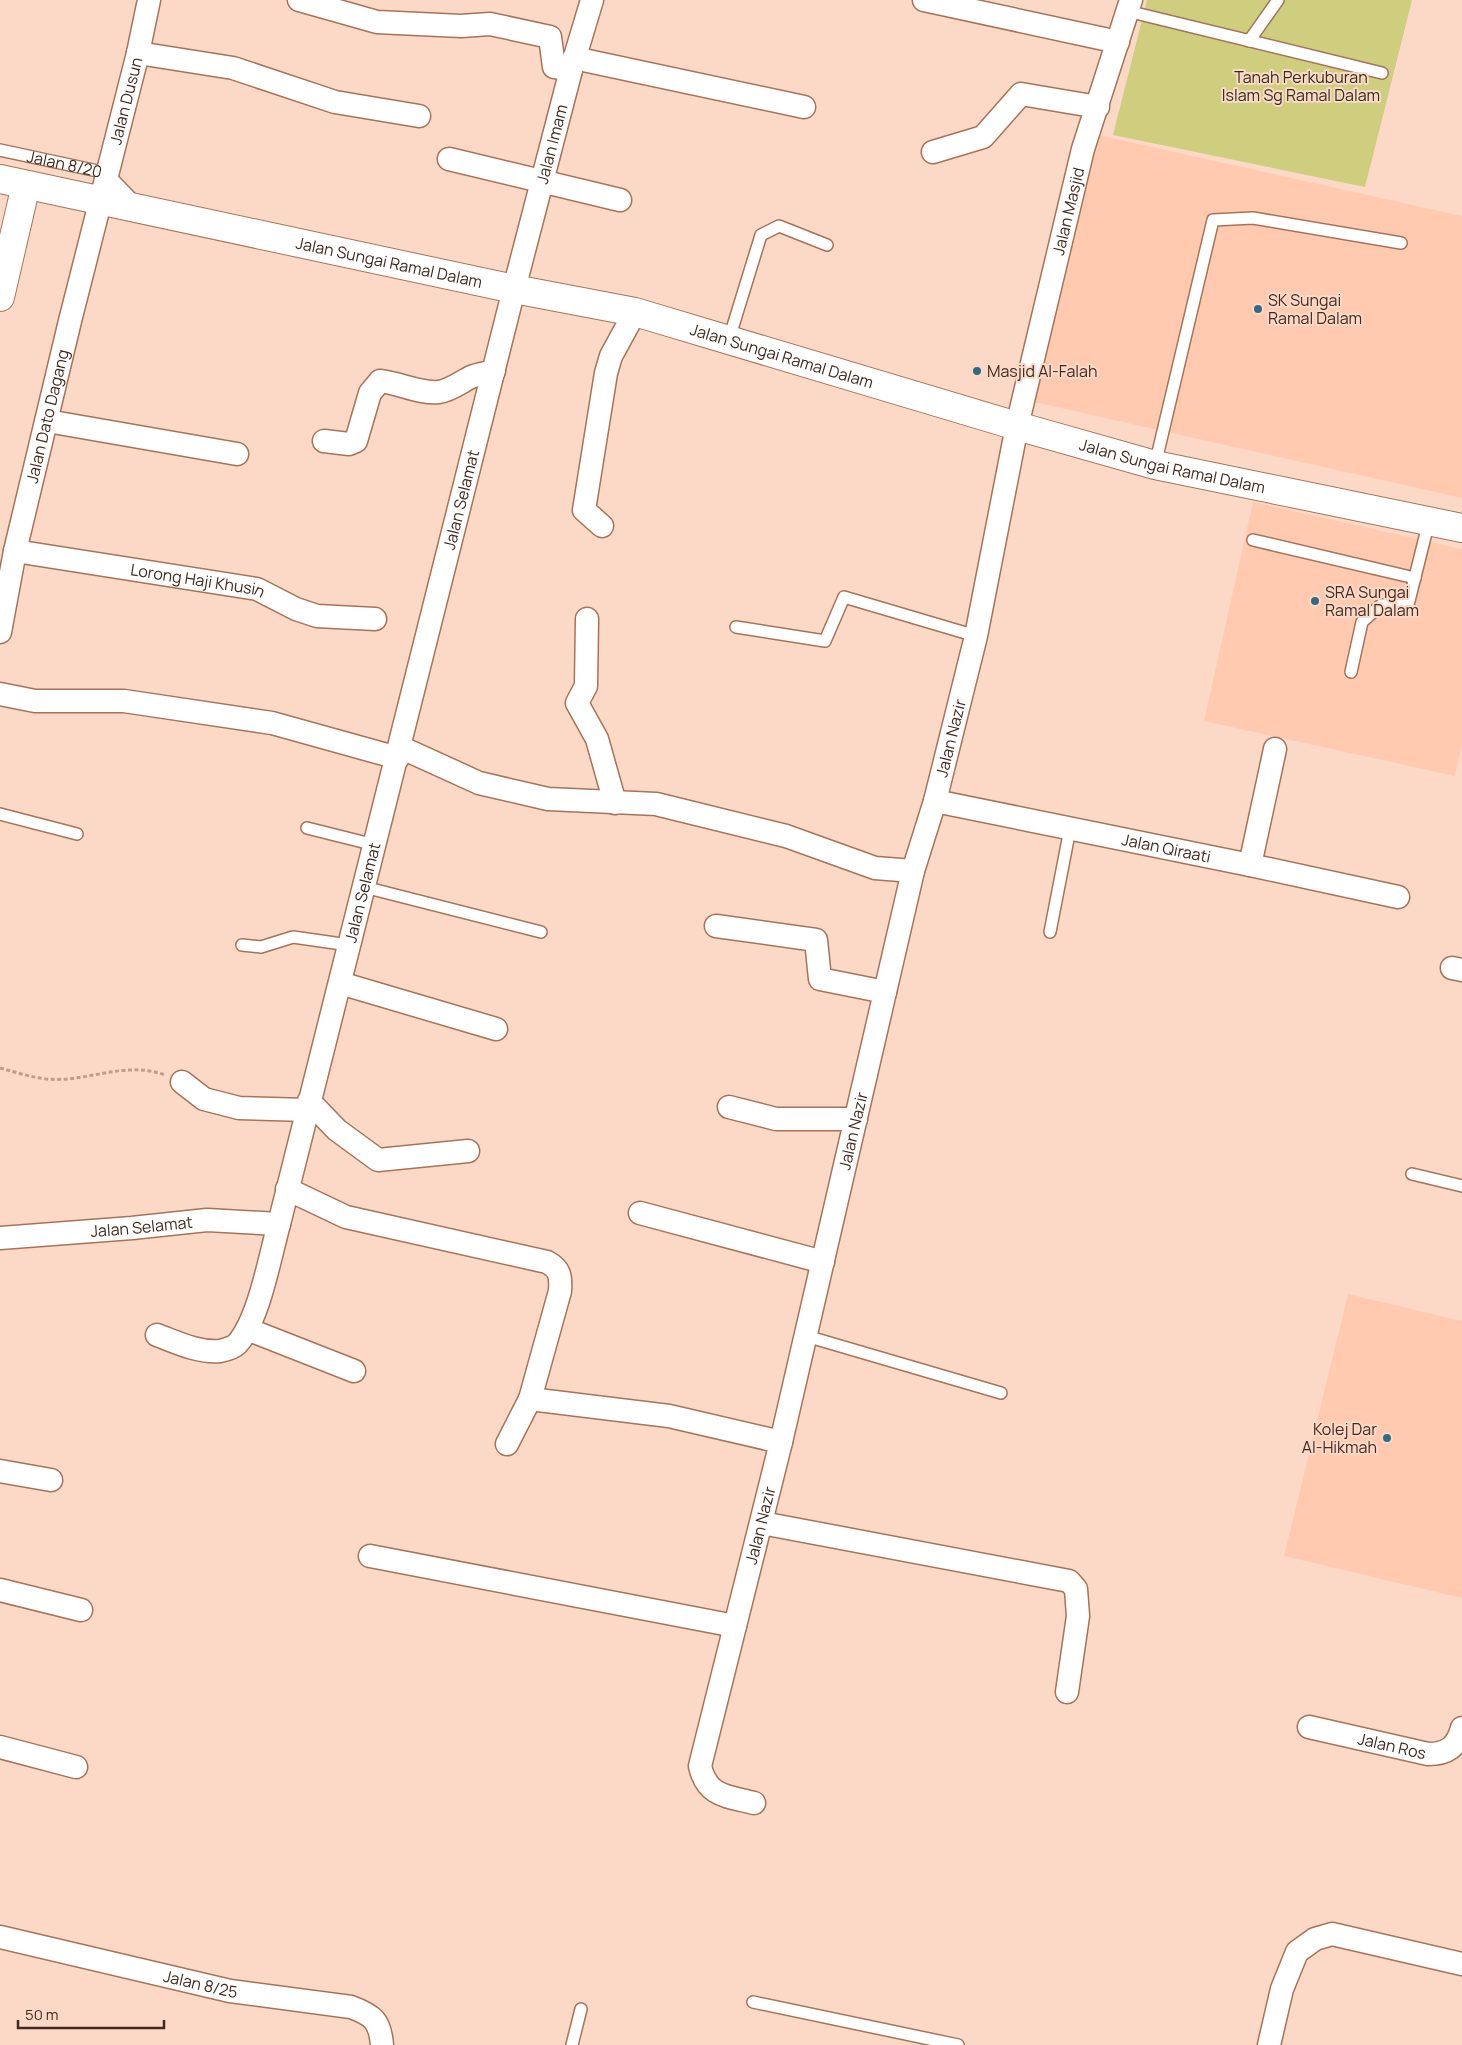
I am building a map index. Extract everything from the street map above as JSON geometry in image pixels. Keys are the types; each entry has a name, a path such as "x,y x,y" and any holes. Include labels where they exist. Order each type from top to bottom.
{"street":[{"name":"Jalan Dusun","path":"99,201 138,53 149,0"},
{"path":"299,0 377,22 461,26 490,24 550,37 554,67 572,64 804,107"},
{"name":"Jalan Imam","path":"514,289 572,64 592,0"},
{"path":"924,0 1118,42"},
{"name":"Jalan Masjid","path":"1017,426 1083,149 1129,6"},
{"path":"138,53 233,68 335,102 419,116"},
{"path":"933,152 983,137 1021,94 1098,107"},
{"path":"449,159 620,200"},
{"path":"0,296 13,182"},
{"name":"Jalan 8/20","path":"13,182 99,201"},
{"name":"Jalan Sungai Ramal Dalam","path":"99,201 514,289 634,312 1155,465 1462,528"},
{"name":"Jalan Dato Dagang","path":"1,624 15,550 99,201"},
{"name":"Jalan Selamat","path":"0,1238 207,1220 279,1224 514,289"},
{"path":"602,526 584,510 606,373 611,356 634,312"},
{"path":"324,441 349,444 356,440 370,393 380,381 438,392 453,387 472,376 494,371"},
{"path":"47,421 237,454"},
{"name":"Jalan Nazir","path":"754,1802 717,1793 709,1788 703,1779 700,1766 762,1523 913,870 934,801 976,636 1017,426"},
{"name":"Lorong Haji Khusin","path":"15,550 257,589 296,609 316,616 375,619"},
{"path":"587,619 586,686 577,703 597,739 615,803"},
{"path":"0,694 35,701 124,701 272,723 399,752 479,783 548,799 656,804 786,836 875,868 913,870"},
{"path":"1250,865 1275,749"},
{"name":"Jalan Qiraati","path":"934,801 1398,897"},
{"path":"716,926 816,940 820,979 885,992"},
{"path":"340,983 496,1029"},
{"path":"182,1082 204,1099 239,1108 308,1106 378,1160 468,1151"},
{"path":"729,1107 776,1119 856,1119"},
{"path":"287,1190 346,1217 547,1262 556,1267 561,1276 560,1291 530,1399 507,1444"},
{"path":"640,1213 823,1262"},
{"path":"157,1334 192,1348 220,1351 236,1346 247,1329 258,1299 279,1224"},
{"path":"247,1329 354,1371"},
{"path":"530,1399 670,1416 781,1442"},
{"path":"0,1471 51,1480"},
{"path":"762,1523 1069,1581 1076,1589 1078,1616 1067,1692"},
{"path":"370,1556 736,1626"},
{"path":"0,1590 81,1610"},
{"name":"Jalan Ros","path":"1309,1728 1428,1754 1439,1754 1450,1750 1456,1743 1462,1728"},
{"path":"0,1746 76,1767"},
{"path":"1269,2045 1282,1989 1297,1952 1315,1939 1332,1934 1462,1964"},
{"name":"Jalan 8/25","path":"0,1937 230,1991 351,2007 366,2013 376,2020 381,2033 382,2045"}],"lane":[{"path":"1249,41 1278,0"},
{"path":"1129,6 1249,41 1382,73"},
{"name":"Jalan 8/20","path":"0,150 107,173 144,210"},
{"path":"1155,465 1213,220 1253,218 1402,243"},
{"path":"729,339 761,235 779,226 827,245"},
{"path":"1351,672 1362,622 1381,605 1408,605 1430,521"},
{"path":"1254,540 1415,578"},
{"path":"736,627 825,641 844,597 976,636"},
{"path":"0,814 77,834"},
{"path":"308,828 375,845"},
{"path":"1050,932 1070,829"},
{"path":"364,886 540,932"},
{"path":"242,945 261,947 293,936 349,945"},
{"path":"1412,1174 1462,1186"},
{"path":"806,1336 1002,1393"},
{"path":"753,2002 958,2045"},
{"path":"572,2045 581,2009"}],"path":[{"path":"0,1068 46,1079 76,1078 123,1070 153,1071 182,1082"}],"shaded area":[{"name":"SK Sungai Ramal Dalam","path":"1094,134 1462,216 1462,498 1034,402"},
{"path":"1253,502 1462,549 1462,743 1455,776 1204,721"},
{"name":"Kolej Dar Al-Hikmah","path":"1348,1294 1462,1321 1462,1598 1284,1556"}],"green space":[{"name":"Tanah Perkuburan Islam Sg Ramal Dalam","path":"1147,0 1412,0 1365,187 1113,135"}],"place":[{"name":"SK Sungai Ramal Dalam","path":"1258,309"},
{"name":"Masjid Al-Falah","path":"977,371"},
{"name":"SRA Sungai Ramal Dalam","path":"1315,601"},
{"name":"Kolej Dar Al-Hikmah","path":"1387,1438"}]}
